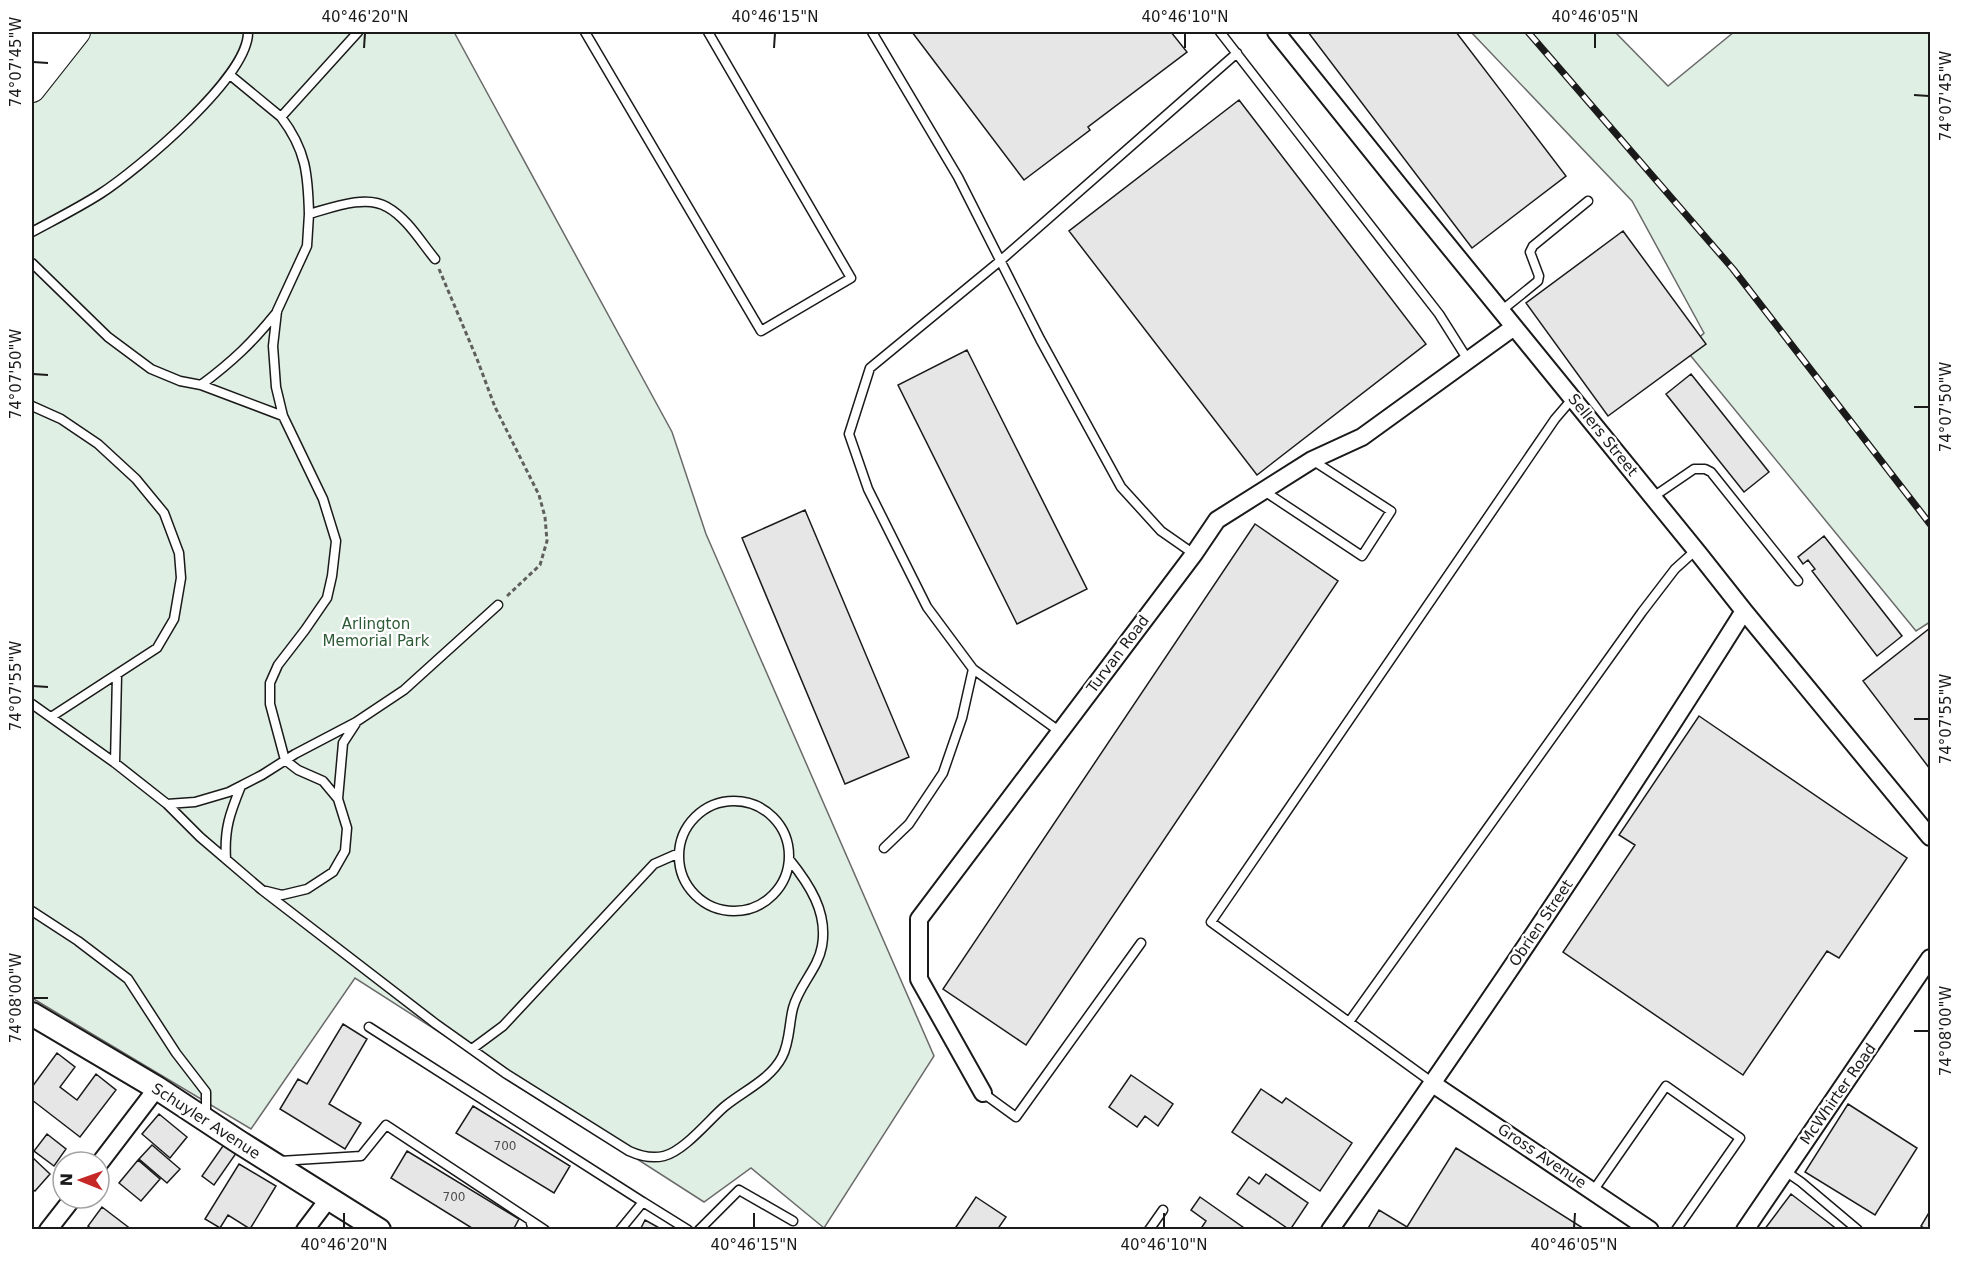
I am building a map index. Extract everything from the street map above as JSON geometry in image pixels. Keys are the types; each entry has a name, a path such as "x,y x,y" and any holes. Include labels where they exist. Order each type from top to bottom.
{"main road":[{"path":"32,54 49,32"},
{"path":"32,89 76,32"},
{"name":"Schuyler Avenue","path":"32,1014 157,1088 380,1230"}],"street":[{"name":"Sellers Street","path":"1276,32 1744,611 1930,837"},
{"name":"Turvan Road","path":"984,1093 919,979 919,919 1194,554 1217,520 1312,460 1362,437 1514,327"},
{"name":"Obrien Street","path":"1330,1230 1433,1084 1659,747 1744,611"},
{"name":"McWhirter Road","path":"1745,1230 1930,958"},
{"name":"Gross Avenue","path":"1433,1084 1650,1230"},
{"path":"110,1150 157,1088"},
{"path":"305,1230 330,1197"},
{"path":"48,1230 64,1210"}],"lane":[{"path":"32,232 99,194 146,160 212,96 230,75 248,40 248,32"},
{"path":"281,117 358,32"},
{"path":"585,32 761,332 851,279 708,32"},
{"path":"872,32 958,177 1040,339 1121,487 1161,531 1194,554"},
{"path":"1220,32 1439,314 1468,360"},
{"path":"1059,731 973,669 927,607 868,489 849,434 870,368 1000,261 1237,53"},
{"path":"201,385 235,360 277,311 307,246 308,175 300,148 281,117 230,75"},
{"path":"1501,311 1538,281 1539,276 1530,252 1533,246 1588,201"},
{"path":"309,214 365,202 386,206 399,216 435,259"},
{"path":"32,263 108,337 151,369 283,416"},
{"path":"277,311 273,346 276,387 283,416 323,500 336,541 327,598 278,665 270,683 270,704 285,760 298,770 323,781 338,799"},
{"path":"1433,1084 1211,922 1555,419 1573,398"},
{"path":"32,406 61,418 98,444 136,479 164,513 179,553 181,578 174,619 158,648 51,717"},
{"path":"1264,491 1362,556 1391,511 1312,460"},
{"path":"1653,497 1694,470 1705,469 1712,472 1798,581"},
{"path":"1349,1022 1642,612 1675,569 1696,550"},
{"path":"166,804 195,802 229,792 356,722 404,690 498,605"},
{"path":"884,848 909,824 943,772 962,718 973,669"},
{"path":"115,763 117,675"},
{"path":"32,704 115,763 166,804 262,890 472,1049 505,1073 629,1152 650,1158 664,1156 675,1151 725,1106 764,1078 782,1057 793,1007 802,985 815,965 822,946 822,919 816,899 789,860"},
{"path":"262,890 282,895 307,889 333,872 345,851 347,828 338,799 343,742 356,722"},
{"path":"226,859 224,839 228,819 241,786"},
{"path":"740,801 759,806 774,818 785,834 789,860 782,884 771,898 757,907 740,912 723,911 707,905 694,894 683,878 679,853 681,840 690,823 704,810 721,802 740,801"},
{"path":"472,1049 503,1026 654,864 679,853"},
{"path":"32,911 78,941 128,979 176,1053 206,1092 206,1120"},
{"path":"984,1093 1016,1117 1141,943"},
{"path":"369,1027 688,1230"},
{"path":"1593,1191 1666,1086 1740,1138 1676,1230"},
{"path":"271,1162 361,1156 386,1125 545,1230"},
{"path":"1785,1172 1801,1182 1858,1230"},
{"path":"699,1230 739,1190 793,1221"},
{"path":"620,1230 643,1202"},
{"path":"1149,1230 1163,1210"},
{"path":"530,1220 533,1230"}],"path":[{"path":"435,259 501,423 539,495 545,517 547,541 540,565 498,605"}],"green space":[{"name":"Arlington Memorial Park","path":"91,32 454,32 672,432 706,534 934,1056 824,1228 751,1168 704,1202 355,978 251,1129 32,998 32,104"},
{"path":"1471,32 1615,32 1668,86 1734,32 1930,32 1930,622 1916,631 1686,350 1704,333 1632,201"}],"building":[{"path":"912,32 1171,32 1187,52 1088,127 1090,130 1024,180"},
{"path":"1308,32 1456,32 1566,176 1472,248"},
{"path":"1239,100 1426,344 1257,475 1069,231"},
{"path":"1623,231 1706,344 1608,416 1526,303"},
{"path":"967,350 1087,589 1017,624 898,385"},
{"path":"1691,374 1769,472 1744,492 1666,394"},
{"path":"805,510 909,757 845,784 742,538"},
{"path":"1255,524 1338,581 1026,1045 943,989"},
{"path":"1824,536 1902,636 1877,656 1812,571 1815,569 1808,560 1803,564 1798,557"},
{"path":"1930,628 1930,769 1863,681"},
{"path":"1699,716 1907,858 1839,958 1827,951 1743,1075 1563,952 1635,845 1619,835"},
{"path":"343,1024 367,1039 329,1104 361,1123 345,1149 280,1109 298,1079 307,1084"},
{"path":"57,1053 75,1067 60,1087 77,1100 96,1074 116,1090 80,1137 32,1100 32,1087"},
{"path":"1131,1075 1173,1104 1158,1126 1145,1116 1137,1127 1109,1107"},
{"path":"1261,1089 1282,1103 1286,1098 1352,1143 1320,1191 1232,1132"},
{"path":"1848,1104 1917,1148 1875,1215 1805,1172"},
{"path":"473,1106 570,1166 554,1193 456,1133"},
{"path":"159,1114 187,1137 170,1158 142,1134"},
{"path":"47,1134 66,1149 51,1150 51,1164 34,1151"},
{"path":"225,1143 237,1152 214,1185 202,1176"},
{"path":"152,1145 180,1169 167,1183 139,1159"},
{"path":"1456,1148 1586,1230 1367,1230 1379,1210 1407,1227"},
{"path":"407,1151 519,1219 513,1230 475,1230 391,1178"},
{"path":"32,1157 50,1174 35,1191 32,1189"},
{"path":"138,1160 160,1179 141,1201 119,1183"},
{"path":"239,1164 276,1186 250,1229 228,1215 220,1228 205,1219"},
{"path":"1266,1174 1308,1203 1290,1230 1237,1194 1249,1177 1259,1184"},
{"path":"1791,1194 1838,1230 1764,1230"},
{"path":"976,1197 1006,1217 997,1230 954,1230"},
{"path":"1200,1197 1247,1230 1200,1230 1206,1221 1191,1210"},
{"path":"100,1210 106,1210 132,1230 93,1230 88,1226"},
{"path":"1930,1211 1930,1230 1927,1230 1921,1226"},
{"path":"645,1220 663,1230 640,1230"}],"railway":[{"path":"1528,32 1733,269 1930,524"}]}
